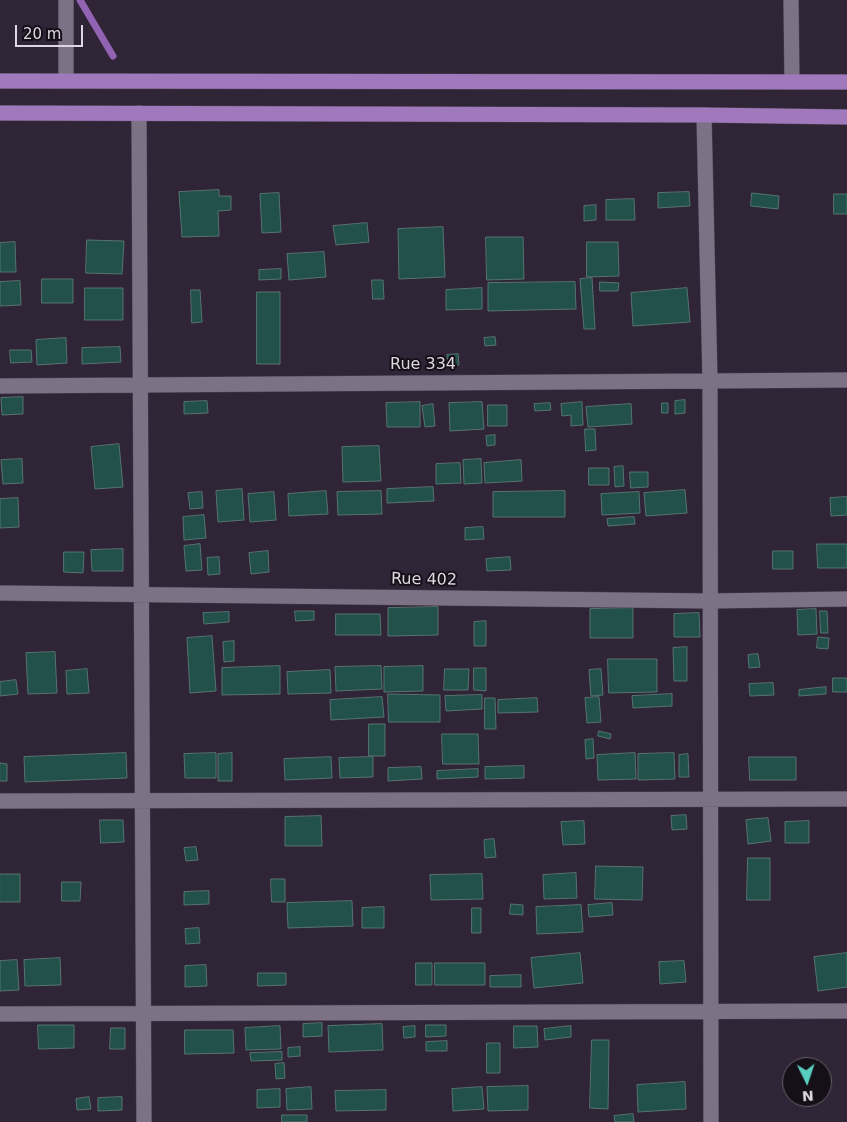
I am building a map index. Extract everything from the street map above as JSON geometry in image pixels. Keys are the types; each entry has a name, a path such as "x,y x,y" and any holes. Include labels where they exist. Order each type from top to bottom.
{"main road":[{"path":"0,81 847,82"},
{"path":"0,113 847,117"}],"street":[{"path":"66,0 66,81"},
{"path":"791,0 792,82"},
{"path":"139,113 144,1122"},
{"path":"704,115 710,381 711,1122"},
{"name":"Rue 334","path":"0,386 847,380"},
{"name":"Rue 402","path":"0,593 710,601 847,599"},
{"path":"0,801 847,799"},
{"path":"0,1014 143,1015 847,1011"}],"building":[{"path":"219,190 219,196 231,196 231,210 218,211 219,236 182,237 179,192"},
{"path":"689,192 690,206 658,208 658,193"},
{"path":"279,193 281,232 262,233 260,194"},
{"path":"752,193 779,196 778,209 751,206"},
{"path":"834,194 847,194 847,214 834,214"},
{"path":"634,199 635,220 606,220 606,200"},
{"path":"596,205 596,220 584,221 584,206"},
{"path":"367,223 369,242 336,245 333,226"},
{"path":"443,227 445,277 399,279 398,229"},
{"path":"486,237 523,237 524,279 487,280"},
{"path":"87,240 124,241 122,274 86,273"},
{"path":"15,242 16,272 0,272 0,243"},
{"path":"587,242 618,242 619,276 587,277"},
{"path":"324,252 326,277 289,280 287,254"},
{"path":"281,269 281,279 259,280 259,270"},
{"path":"592,278 595,329 584,329 580,279"},
{"path":"42,279 73,279 73,303 42,303"},
{"path":"372,280 383,280 384,299 373,299"},
{"path":"20,281 21,305 0,306 0,282"},
{"path":"575,282 576,309 488,311 488,283"},
{"path":"600,282 619,283 618,291 600,291"},
{"path":"85,288 123,288 123,320 85,320"},
{"path":"482,288 482,309 446,310 446,290"},
{"path":"687,288 690,322 633,326 631,293"},
{"path":"191,290 200,290 202,322 192,323"},
{"path":"257,292 280,292 280,364 257,364"},
{"path":"495,337 496,345 485,346 484,338"},
{"path":"66,338 67,363 37,365 36,340"},
{"path":"120,347 121,362 82,364 82,348"},
{"path":"10,350 31,350 32,362 11,363"},
{"path":"458,354 459,365 448,366 447,355"},
{"path":"23,397 23,414 2,415 1,398"},
{"path":"685,400 685,413 675,414 675,401"},
{"path":"207,401 208,413 184,414 184,402"},
{"path":"420,402 420,427 387,427 386,403"},
{"path":"482,402 484,429 450,431 449,403"},
{"path":"582,402 583,425 571,426 571,415 562,416 561,404"},
{"path":"550,403 551,410 535,411 534,404"},
{"path":"662,403 668,403 668,413 662,413"},
{"path":"433,404 435,426 425,427 422,406"},
{"path":"631,404 632,424 588,427 586,407"},
{"path":"488,405 507,405 507,426 488,426"},
{"path":"585,429 595,429 596,450 586,451"},
{"path":"495,435 495,445 487,446 486,436"},
{"path":"119,444 123,487 95,489 91,447"},
{"path":"379,446 381,481 343,482 342,447"},
{"path":"22,459 23,483 3,484 1,460"},
{"path":"481,459 482,483 464,484 463,460"},
{"path":"521,460 522,481 485,483 484,463"},
{"path":"460,463 461,483 436,484 436,464"},
{"path":"623,466 624,486 615,487 614,467"},
{"path":"589,468 609,468 609,485 589,485"},
{"path":"630,472 648,472 648,487 631,488"},
{"path":"433,487 434,501 387,503 387,489"},
{"path":"242,489 244,520 218,522 216,491"},
{"path":"685,490 687,513 646,516 644,493"},
{"path":"326,491 328,514 289,516 288,494"},
{"path":"381,491 382,514 338,515 337,492"},
{"path":"565,491 565,517 493,517 493,492"},
{"path":"202,492 203,508 190,509 188,493"},
{"path":"274,492 276,520 250,522 248,494"},
{"path":"639,492 640,513 602,515 601,494"},
{"path":"847,497 847,515 831,516 830,498"},
{"path":"18,498 19,527 0,528 0,499"},
{"path":"204,515 206,538 184,540 183,517"},
{"path":"634,517 635,524 608,526 607,519"},
{"path":"483,527 484,539 465,540 465,528"},
{"path":"200,544 202,570 186,571 184,546"},
{"path":"817,544 847,544 847,568 818,568"},
{"path":"123,549 123,571 92,571 91,550"},
{"path":"268,551 269,572 251,574 249,553"},
{"path":"773,551 793,551 793,569 773,569"},
{"path":"64,552 84,552 83,573 64,572"},
{"path":"219,557 220,574 208,575 207,558"},
{"path":"510,557 511,570 487,571 486,559"},
{"path":"438,607 438,635 388,636 388,608"},
{"path":"633,608 633,638 590,638 590,609"},
{"path":"816,609 817,634 798,635 797,610"},
{"path":"295,611 314,611 314,620 296,621"},
{"path":"820,611 827,611 828,633 821,633"},
{"path":"229,612 229,622 204,624 203,613"},
{"path":"699,613 700,637 674,637 674,614"},
{"path":"336,614 380,614 381,635 336,635"},
{"path":"486,621 486,646 474,646 474,622"},
{"path":"212,636 216,691 190,693 187,638"},
{"path":"818,637 829,638 828,649 817,648"},
{"path":"234,641 234,661 224,662 223,642"},
{"path":"687,647 687,681 674,681 673,648"},
{"path":"55,652 57,693 28,694 26,653"},
{"path":"758,654 760,667 749,668 748,655"},
{"path":"608,659 657,659 657,692 609,693"},
{"path":"280,666 280,694 222,695 222,668"},
{"path":"381,666 382,689 336,691 335,667"},
{"path":"423,666 423,691 384,692 384,667"},
{"path":"474,668 486,668 486,691 474,690"},
{"path":"87,669 89,693 67,694 66,671"},
{"path":"445,669 469,669 468,690 444,690"},
{"path":"601,669 603,695 591,696 589,670"},
{"path":"330,670 331,693 288,694 287,672"},
{"path":"833,678 847,678 847,692 833,692"},
{"path":"16,680 18,694 0,696 0,682"},
{"path":"773,683 774,695 750,696 749,684"},
{"path":"826,687 826,694 799,696 799,690"},
{"path":"388,694 440,695 440,722 389,722"},
{"path":"672,694 672,706 633,708 632,696"},
{"path":"482,695 482,709 446,711 445,696"},
{"path":"382,697 384,717 331,720 330,700"},
{"path":"599,697 601,722 587,723 585,698"},
{"path":"485,698 495,698 496,729 485,729"},
{"path":"537,698 538,712 498,713 498,700"},
{"path":"369,724 385,724 385,756 369,756"},
{"path":"599,731 611,734 610,739 598,736"},
{"path":"442,734 478,734 479,764 443,764"},
{"path":"593,739 594,758 586,759 585,740"},
{"path":"126,753 127,778 25,782 24,757"},
{"path":"216,753 216,778 185,778 184,754"},
{"path":"232,753 232,781 218,781 218,754"},
{"path":"635,753 636,779 598,780 597,755"},
{"path":"674,753 675,779 638,780 638,754"},
{"path":"688,754 689,777 679,777 679,755"},
{"path":"331,757 332,778 285,780 284,759"},
{"path":"373,757 373,777 340,778 339,758"},
{"path":"749,757 796,757 796,780 750,780"},
{"path":"0,763 7,764 7,781 0,781"},
{"path":"524,766 524,778 485,779 485,767"},
{"path":"421,767 422,779 388,781 388,768"},
{"path":"478,769 478,777 437,779 437,771"},
{"path":"686,815 687,829 672,830 671,816"},
{"path":"321,816 322,846 285,846 285,817"},
{"path":"768,818 771,841 748,844 746,820"},
{"path":"100,820 123,820 124,842 101,843"},
{"path":"584,821 585,844 563,845 561,822"},
{"path":"809,821 809,843 785,843 785,822"},
{"path":"494,839 496,857 485,858 484,840"},
{"path":"196,847 198,860 186,861 184,848"},
{"path":"748,858 770,858 770,900 747,900"},
{"path":"596,866 643,867 642,900 595,899"},
{"path":"576,873 577,898 544,899 543,875"},
{"path":"0,874 20,874 20,902 0,902"},
{"path":"482,874 483,899 431,900 430,875"},
{"path":"271,879 285,879 285,902 272,902"},
{"path":"62,882 81,882 80,901 62,901"},
{"path":"209,891 209,904 184,905 184,892"},
{"path":"352,901 353,926 288,928 287,903"},
{"path":"612,903 613,915 589,917 588,905"},
{"path":"511,904 523,905 523,915 510,914"},
{"path":"581,905 583,932 537,934 536,907"},
{"path":"384,907 384,928 362,928 362,908"},
{"path":"472,908 481,908 481,933 472,933"},
{"path":"199,928 200,943 186,944 185,929"},
{"path":"580,953 583,983 534,988 531,958"},
{"path":"847,953 847,987 818,991 814,957"},
{"path":"60,958 61,985 25,986 24,960"},
{"path":"17,960 19,990 0,991 0,961"},
{"path":"684,961 686,982 660,984 659,962"},
{"path":"416,963 432,963 432,985 416,985"},
{"path":"435,963 485,963 485,985 435,985"},
{"path":"206,965 207,986 185,987 185,966"},
{"path":"258,973 286,973 286,985 258,986"},
{"path":"521,975 521,987 490,987 490,976"},
{"path":"322,1023 322,1036 303,1037 303,1024"},
{"path":"382,1024 383,1050 329,1052 328,1026"},
{"path":"38,1025 74,1025 74,1048 39,1049"},
{"path":"426,1025 446,1025 446,1036 426,1037"},
{"path":"280,1026 281,1049 246,1050 245,1028"},
{"path":"415,1026 415,1037 404,1038 403,1027"},
{"path":"514,1026 537,1026 538,1047 514,1048"},
{"path":"571,1026 571,1037 545,1040 544,1029"},
{"path":"111,1028 125,1028 125,1049 110,1049"},
{"path":"185,1030 233,1030 234,1053 185,1054"},
{"path":"592,1040 609,1040 608,1109 590,1108"},
{"path":"447,1041 447,1051 426,1051 426,1042"},
{"path":"487,1043 500,1043 500,1073 487,1073"},
{"path":"300,1047 300,1056 288,1057 288,1048"},
{"path":"282,1052 282,1060 251,1061 250,1053"},
{"path":"284,1063 285,1078 276,1079 275,1064"},
{"path":"685,1082 686,1109 638,1112 637,1085"},
{"path":"528,1086 528,1110 488,1111 487,1087"},
{"path":"311,1087 312,1109 287,1110 286,1089"},
{"path":"482,1087 484,1109 453,1111 452,1089"},
{"path":"280,1089 280,1107 257,1108 257,1090"},
{"path":"386,1090 386,1110 336,1111 335,1091"},
{"path":"89,1097 91,1109 77,1110 76,1099"},
{"path":"122,1097 122,1110 98,1111 98,1098"},
{"path":"633,1114 634,1122 615,1122 614,1116"},
{"path":"282,1115 307,1115 307,1122 282,1122"}],"waterway":[{"path":"80,0 113,56"}]}
